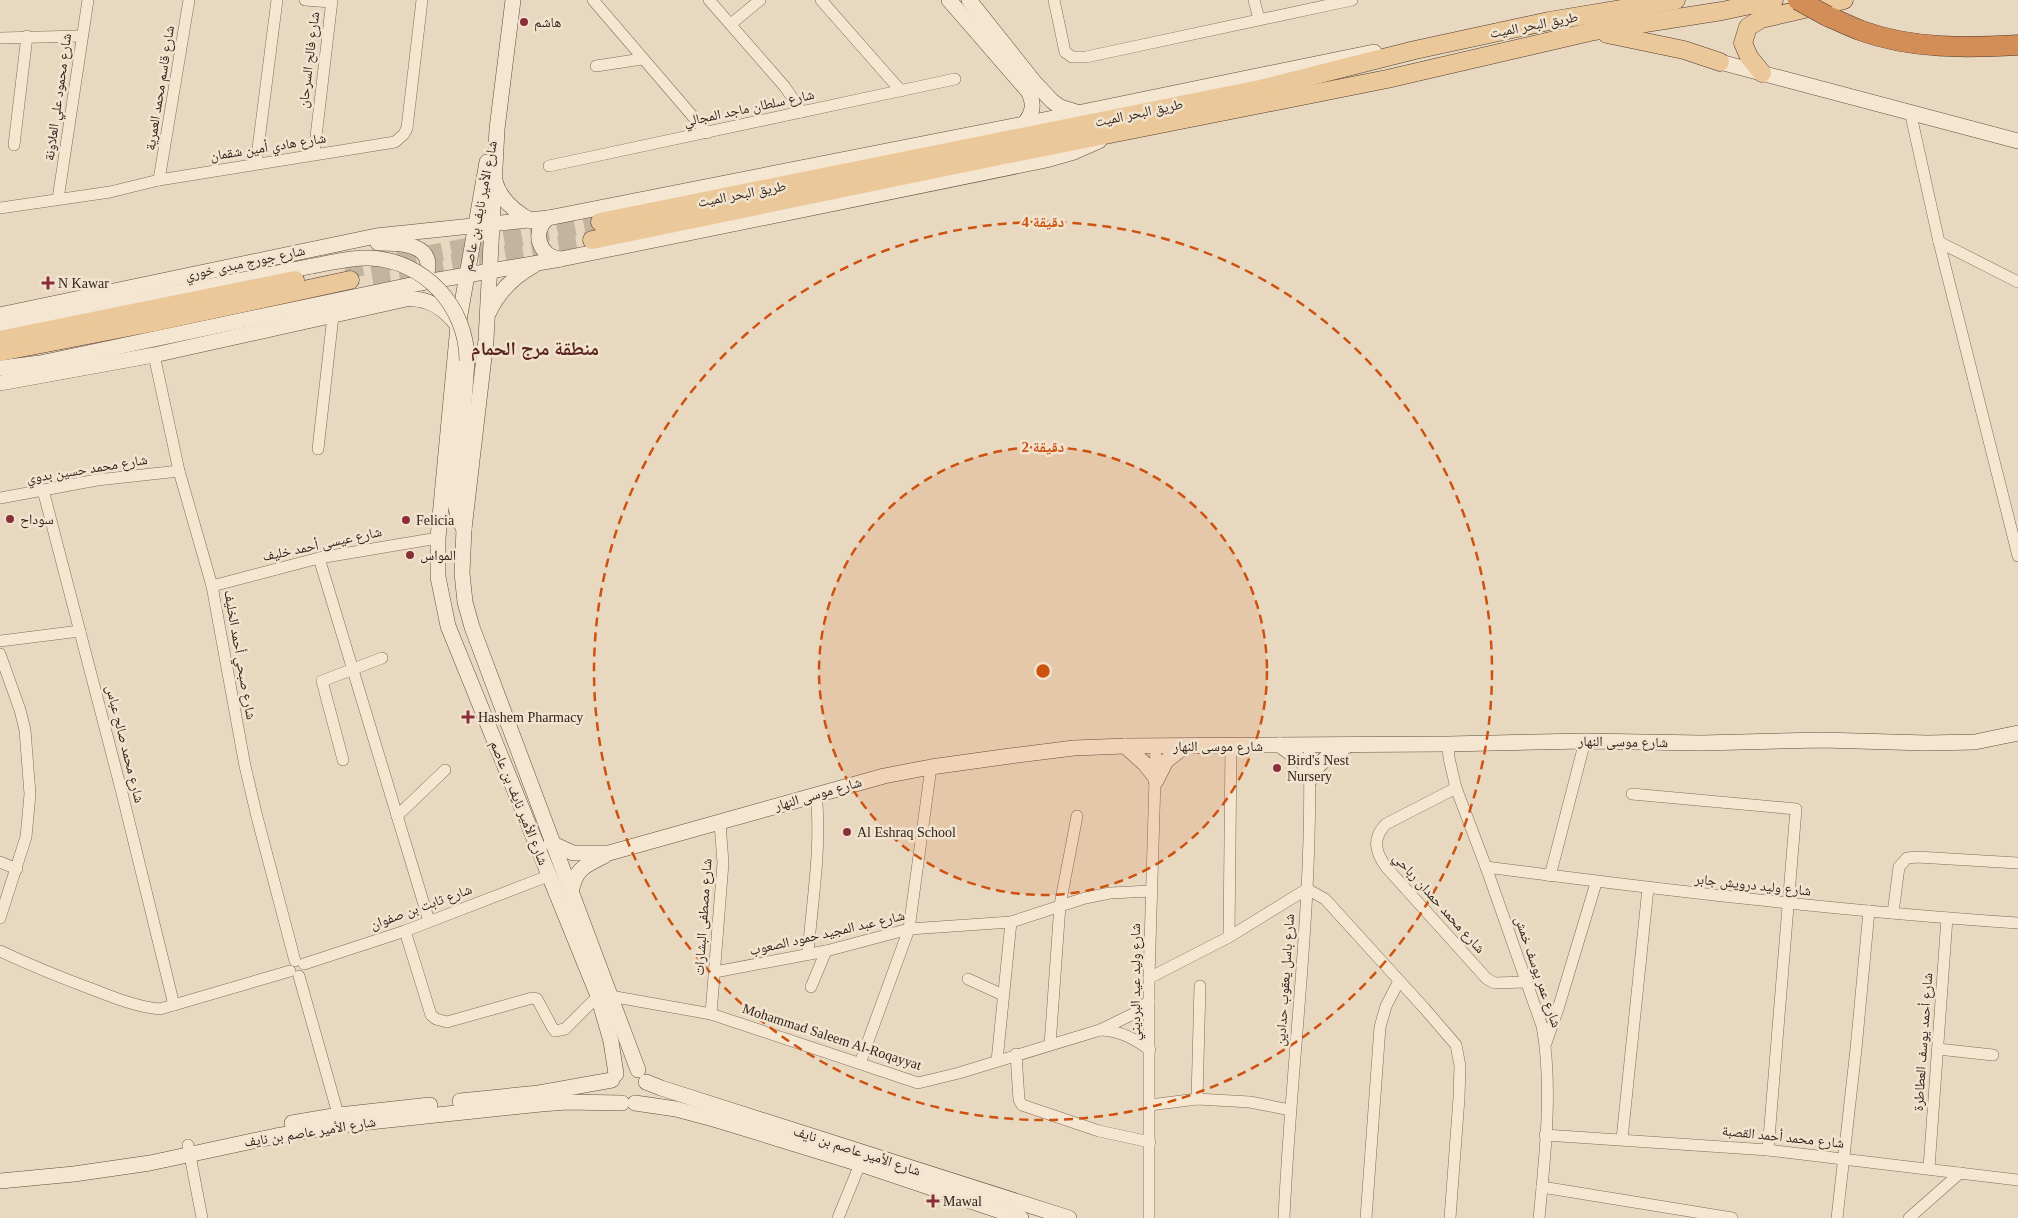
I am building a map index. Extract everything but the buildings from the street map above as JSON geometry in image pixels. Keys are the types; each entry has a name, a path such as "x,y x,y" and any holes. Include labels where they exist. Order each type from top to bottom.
{"highway":[{"path":"1798,0 1827,16 1862,31 1886,38 1926,45 1965,47 2018,45"}],"main road":[{"name":"طريق البحر الميت","path":"600,222 1260,89 1415,50 1548,21 1676,0"},
{"path":"592,240 1387,79 1594,31 1726,5 1774,0"},
{"path":"1762,73 1749,57 1743,42 1748,28 1762,19 1844,0"},
{"path":"1594,31 1684,50 1720,62"},
{"path":"0,340 347,275 155,322 0,352"}],"street":[{"name":"شارع محمود علي العلاونة","path":"58,199 88,0"},
{"name":"شارع قاسم محمد العمرية","path":"159,180 189,0"},
{"path":"256,164 277,0"},
{"path":"305,0 331,1"},
{"name":"شارع هادي أمين شقمان","path":"0,208 110,192 159,180 389,143 400,139 407,128 422,0"},
{"path":"497,129 513,0"},
{"path":"594,0 642,59 707,133"},
{"path":"709,0 785,87 802,112"},
{"path":"731,24 760,0"},
{"path":"821,0 901,91"},
{"path":"969,0 1035,83 1052,101 1060,107 1077,113"},
{"path":"1054,0 1065,52 1072,57 1086,57 1352,0"},
{"path":"1254,0 1258,20"},
{"name":"طريق البحر الميت","path":"491,225 548,218 1024,124 1623,0"},
{"name":"شارع فالح السرحان","path":"314,154 331,1"},
{"path":"951,1 1028,91 1032,99 1033,108 1030,117 1024,124"},
{"path":"14,146 27,36"},
{"path":"0,38 82,36"},
{"path":"596,66 642,59"},
{"path":"1720,62 2018,141"},
{"name":"شارع سلطان ماجد المجالي","path":"549,166 955,79"},
{"path":"1910,111 1939,242 2018,556"},
{"name":"شارع الأمير نايف بن عاصم","path":"497,129 488,313 464,529 462,573 465,602 472,627 571,893 604,996 614,1077"},
{"name":"شارع الأمير نايف بن عاصم","path":"497,129 489,150 458,326 438,538 438,577 448,626 548,876 642,1076"},
{"path":"0,368 40,363 420,283 561,259 1046,160 1074,152 1112,134"},
{"path":"494,178 497,187 508,203 532,221"},
{"path":"441,229 461,219 480,201"},
{"path":"548,218 539,230 540,245 550,256 561,259"},
{"name":"شارع جورج مبدى خوري","path":"0,315 376,236 475,225 491,225"},
{"path":"1939,242 2018,282"},
{"path":"289,253 374,243 408,245 421,251 428,262 426,274 420,283"},
{"path":"0,328 312,266 367,258 391,260 415,271 434,284 453,307 466,338 467,361 461,446 454,499 458,520 464,529"},
{"path":"488,313 510,281 526,270 544,262"},
{"path":"7,382 154,355 416,298 441,307 458,326"},
{"path":"318,449 333,316"},
{"path":"7,382 80,362 102,350"},
{"name":"شارع صبحي أحمد الخليف","path":"154,355 179,471 212,586 246,766 270,871 340,1120"},
{"name":"شارع محمد حسين بدوي","path":"0,498 97,480 179,471"},
{"name":"شارع محمد صالح عباس","path":"43,490 174,1006"},
{"name":"شارع عيسى أحمد خليف","path":"212,586 319,558 438,538"},
{"path":"319,558 351,670 429,921"},
{"path":"0,641 80,630"},
{"path":"0,654 20,710 28,754 30,794 26,837 0,918"},
{"path":"343,760 322,681 382,658"},
{"name":"شارع موسى النهار","path":"551,843 573,854 610,853 884,776 931,766 1074,748 1585,741 1702,743 1822,740 1937,743 1975,742 2018,732"},
{"path":"1550,876 1585,741"},
{"name":"شارع عمر يوسف خمش","path":"1448,744 1449,758 1456,788 1539,1014 1545,1045 1547,1075 1545,1135 1539,1218"},
{"path":"1280,745 1304,763 1310,776 1326,758 1348,745"},
{"name":"شارع باسل يعقوب حدادين","path":"1284,1218 1290,1110 1307,889 1309,745"},
{"path":"1125,746 1145,764 1156,780 1166,761 1185,746"},
{"name":"شارع وليد عيد البرديني","path":"1149,1218 1149,978 1156,746"},
{"path":"1229,937 1231,746"},
{"path":"860,1063 909,929 931,766"},
{"path":"397,816 445,770"},
{"name":"شارع محمد حمدان رباحي","path":"1456,788 1386,824 1381,829 1376,841 1378,855 1387,868 1487,979 1496,983 1527,982"},
{"path":"808,954 817,846 816,794"},
{"path":"1632,794 1796,809 1768,1150"},
{"path":"1050,1045 1060,905 1077,816"},
{"name":"شارع مصطفى البشارات","path":"711,1014 723,862 720,823"},
{"name":"شارع موسى النهار","path":"571,893 574,878 578,871 610,853"},
{"path":"1893,913 1897,875 1902,863 1907,858 2018,863"},
{"path":"0,862 17,869"},
{"name":"شارع وليد درويش جابر","path":"1486,868 1788,904 2018,923"},
{"name":"شارع ثابت بن صفوان","path":"0,951 51,974 122,1001 160,1009 297,968 405,931 548,876"},
{"path":"1545,1045 1558,1009 1596,882"},
{"path":"1622,1139 1648,888"},
{"path":"1149,978 1229,937 1307,889 1331,904 1456,1045 1459,1056 1459,1098 1450,1218"},
{"name":"شارع عبد المجيد حمود الصعوب","path":"715,972 826,951 909,929 1011,922 1060,905 1110,893 1151,891"},
{"path":"1837,1218 1869,911"},
{"name":"شارع أحمد يوسف العطاطرة","path":"1929,1168 1947,918"},
{"path":"997,1061 1011,922"},
{"path":"405,931 431,1015 440,1021 448,1022 532,998 537,999 552,1027 555,1031 559,1031 565,1029 604,996"},
{"path":"811,987 826,951"},
{"path":"968,979 1003,995"},
{"path":"1366,1218 1380,1027 1386,1006 1399,981"},
{"path":"1197,1099 1200,986"},
{"name":"Mohammad Saleem Al-Roqayyat","path":"604,996 711,1014 918,1083 960,1074 1016,1054 1100,1030 1133,1014 1150,1001"},
{"name":"Mohammad Saleem Al-Roqayyat","path":"1100,1030 1113,1030 1150,1050"},
{"path":"1938,1049 1993,1055"},
{"path":"1016,1054 1019,1100 1022,1105 1099,1131 1150,1142"},
{"path":"626,1068 642,1076 646,1093 633,1102 613,1095 611,1088 614,1077 626,1068"},
{"name":"شارع الأمير عاصم بن نايف","path":"642,1076 661,1088 1069,1218"},
{"name":"شارع الأمير عاصم بن نايف","path":"0,1173 189,1150 340,1120 538,1093 614,1077"},
{"path":"1150,1104 1197,1099 1250,1102 1290,1110"},
{"name":"شارع الأمير عاصم بن نايف","path":"340,1120 566,1102 633,1102 676,1109 860,1164 1021,1218"},
{"name":"شارع محمد أحمد القصبة","path":"1545,1135 1768,1150 2018,1180"},
{"path":"189,1150 202,1218"},
{"name":"شارع الأمير عاصم بن نايف","path":"0,1181 130,1166 189,1150"},
{"path":"838,1218 860,1164"},
{"path":"1909,1218 1960,1173"},
{"path":"1542,1187 1732,1218"}],"tunnel":[{"path":"345,270 600,222"},
{"path":"372,276 592,240"}],"place":[{"name":"هاشم","path":"524,22"},
{"name":"N Kawar","path":"48,283"},
{"name":"سوداح","path":"10,519"},
{"name":"Felicia","path":"406,520"},
{"name":"المواس","path":"410,555"},
{"name":"Hashem Pharmacy","path":"468,717"},
{"name":"Bird's Nest Nursery","path":"1277,768"},
{"name":"Al Eshraq School","path":"847,832"},
{"name":"Mawal","path":"933,1201"}],"district":[{"name":"منطقة مرج الحمام","path":"535,348"}]}
